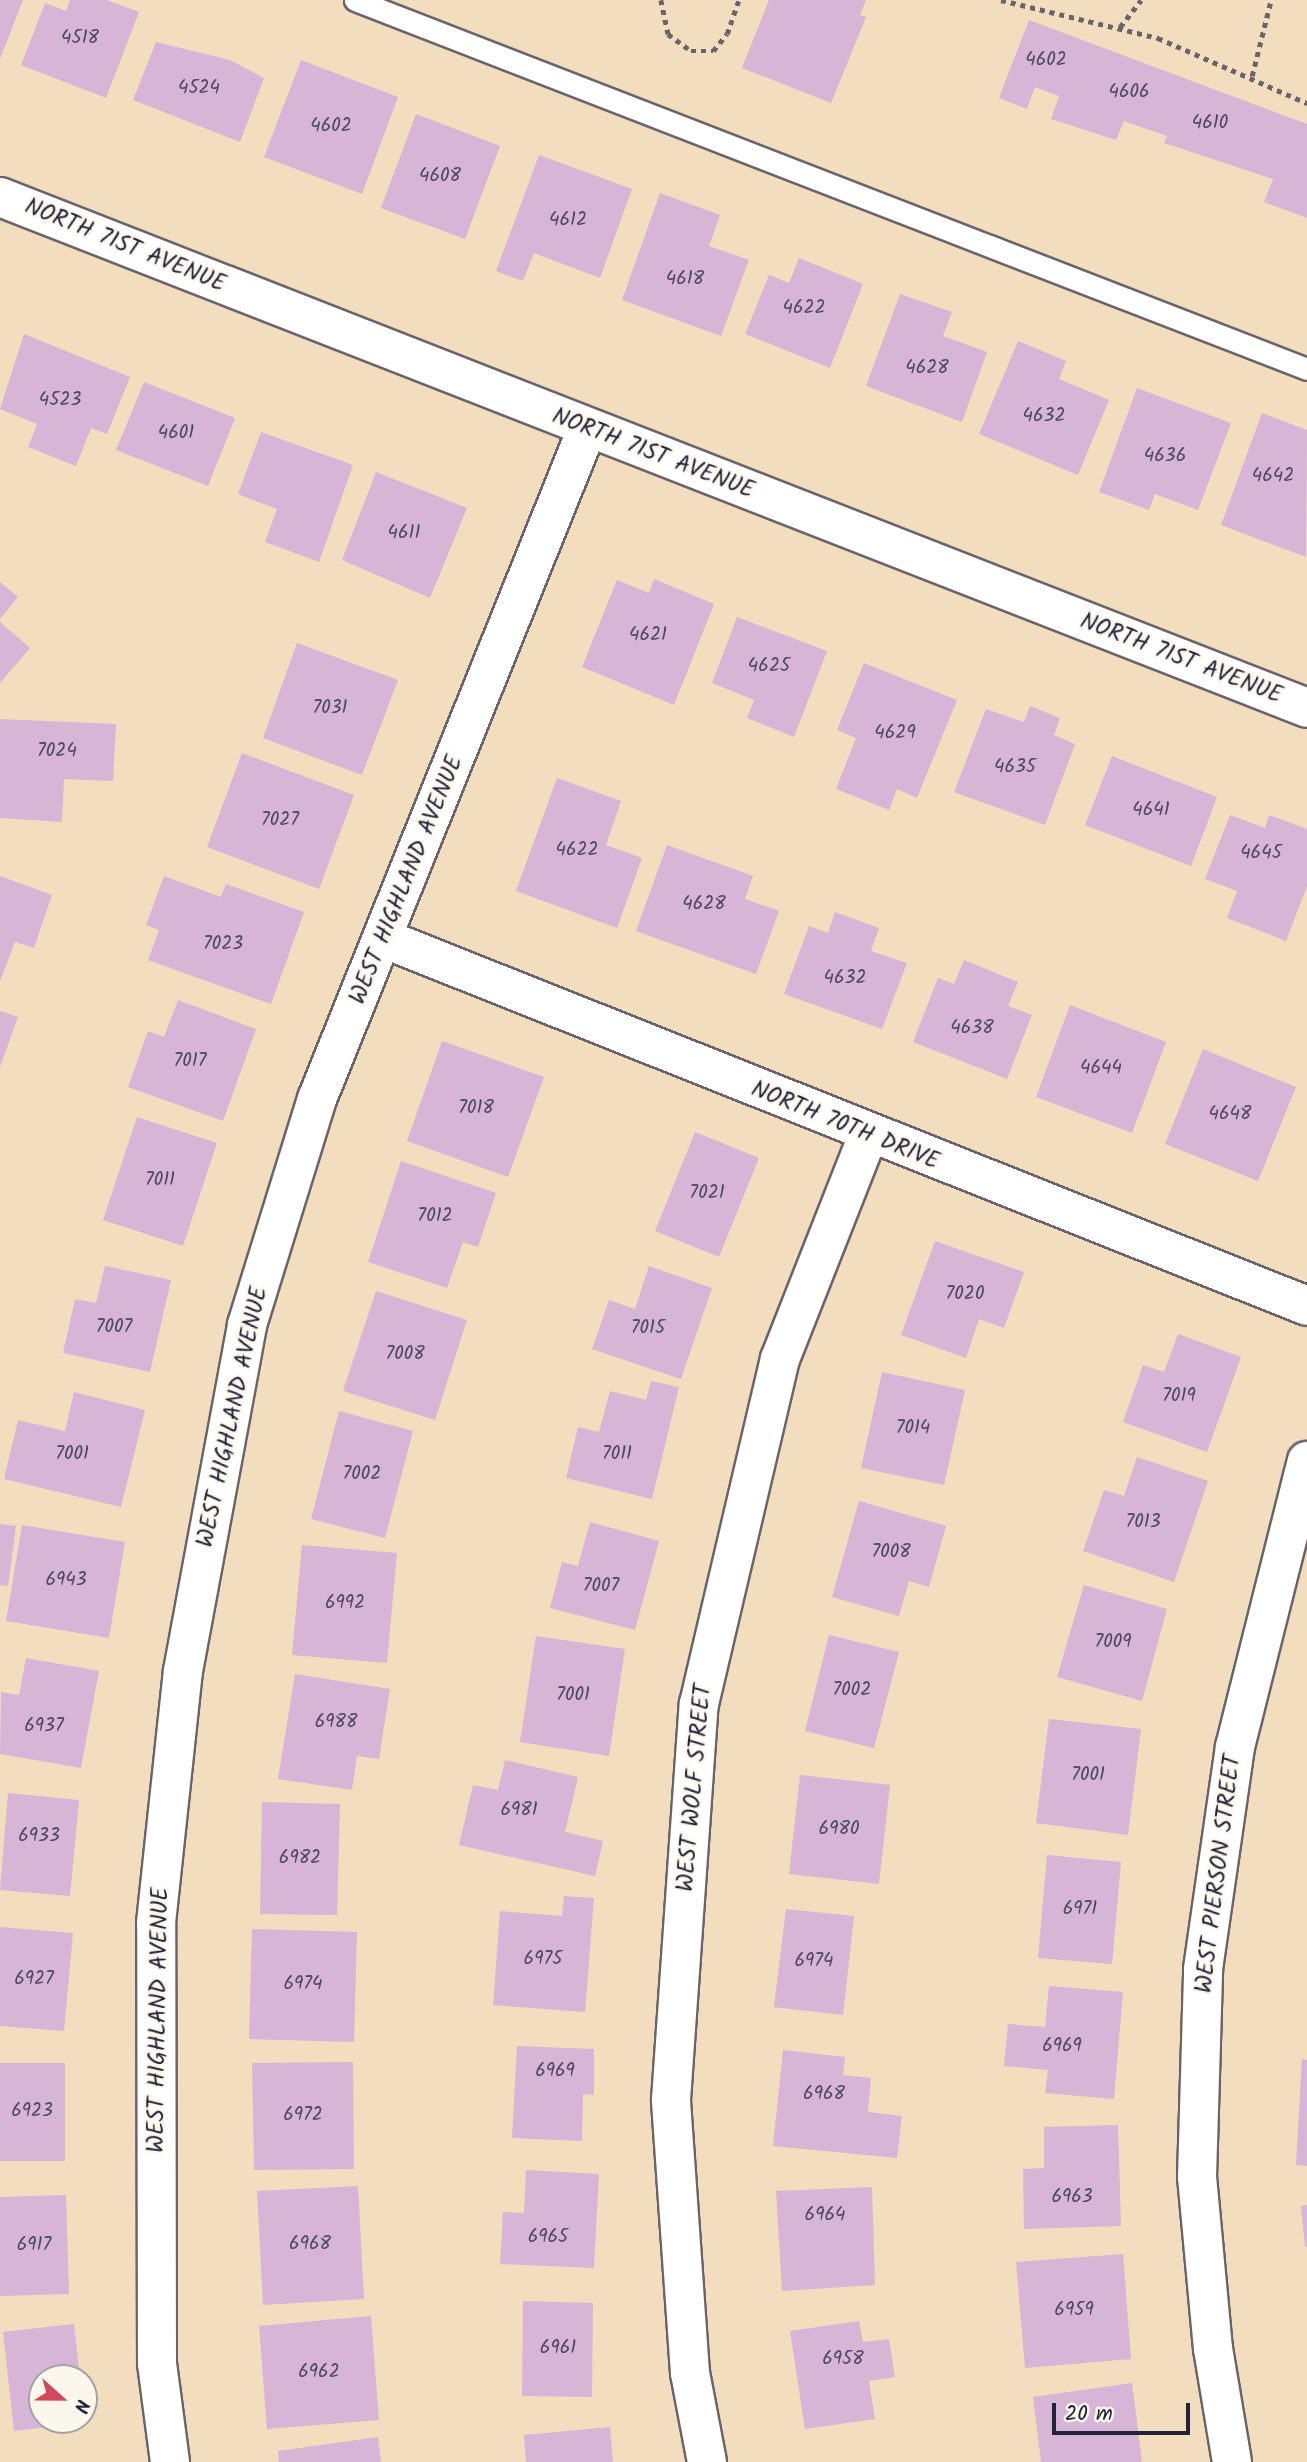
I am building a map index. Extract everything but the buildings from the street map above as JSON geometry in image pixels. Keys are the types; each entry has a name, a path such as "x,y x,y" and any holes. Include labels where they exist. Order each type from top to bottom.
{"street":[{"name":"NORTH 71ST AVENUE","path":"0,197 587,429 1307,708"},
{"name":"WEST HIGHLAND AVENUE","path":"170,2462 157,2363 156,1923 183,1671 247,1325 317,1100 385,939 587,429"},
{"name":"NORTH 70TH DRIVE","path":"385,939 868,1136 1307,1306"},
{"name":"WEST WOLF STREET","path":"707,2462 690,2373 671,2099 699,1704 780,1359 868,1136"},
{"name":"WEST PIERSON STREET","path":"1232,2462 1213,2350 1197,2177 1203,1969 1235,1747 1307,1461"}],"lane":[{"path":"355,0 1307,369"}],"path":[{"path":"661,0 668,34 691,51 713,51 727,34 739,0"},
{"path":"1002,0 1119,27 1252,76 1307,103"},
{"path":"1119,27 1141,0"},
{"path":"1252,76 1271,0"}]}
